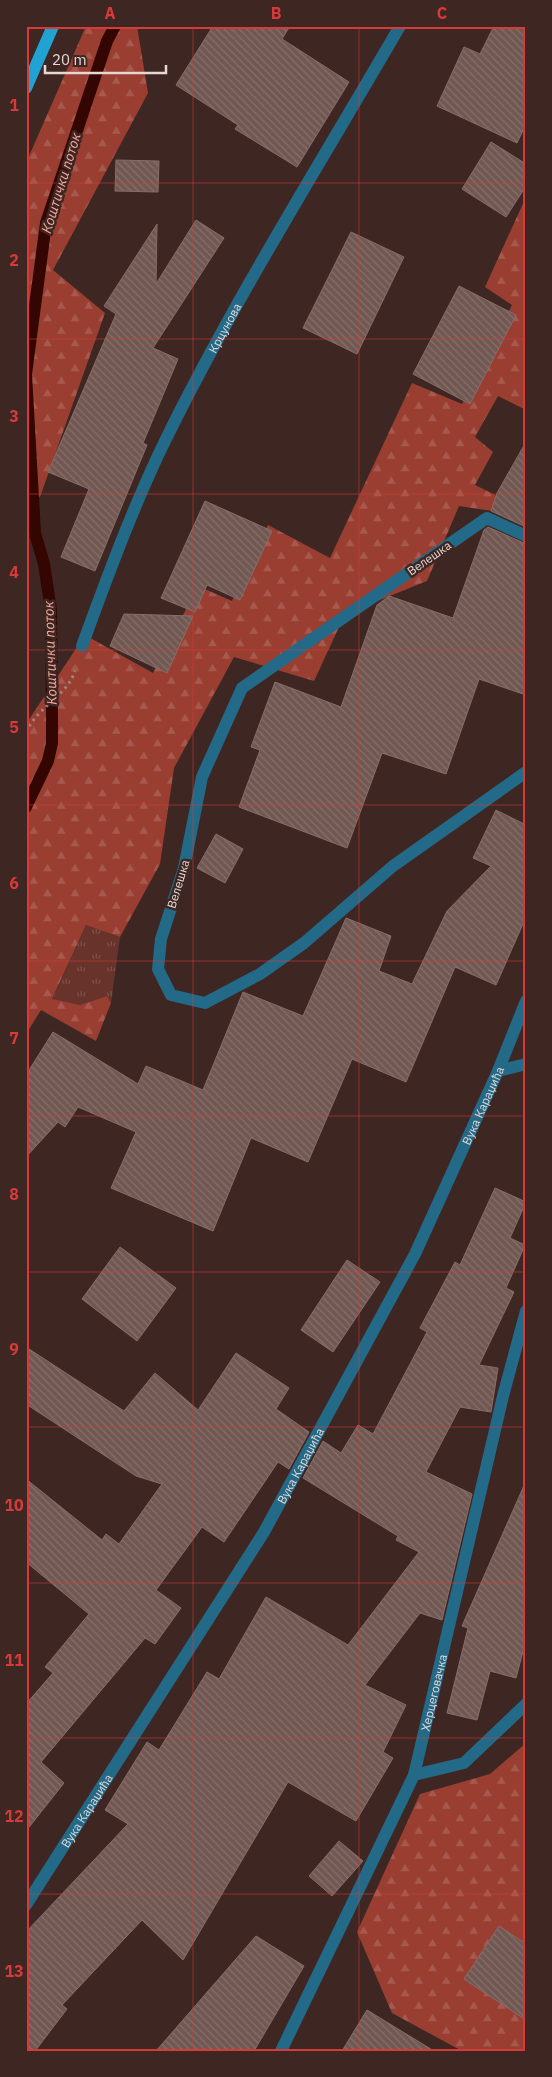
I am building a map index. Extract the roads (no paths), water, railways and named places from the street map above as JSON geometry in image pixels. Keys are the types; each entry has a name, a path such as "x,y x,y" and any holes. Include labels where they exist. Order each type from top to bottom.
{"main road":[{"path":"26,88 53,26"}],"street":[{"name":"Крцунова","path":"82,646 115,558 164,445 199,375 283,226 400,26"},
{"name":"Велешка","path":"526,536 487,518 242,688 202,777 184,868 161,939 158,969 171,995 205,1003 260,974 304,943 393,866 526,772"},
{"name":"Вука Караџића","path":"26,1905 264,1532 415,1254 498,1071 526,1001"},
{"path":"498,1071 526,1064"},
{"name":"Херцеговачка","path":"281,2051 414,1775 501,1406 526,1311"},
{"path":"414,1775 464,1763 526,1704"}],"waterway":[{"name":"Коштички поток","path":"26,374 46,223 107,41 115,26"},
{"name":"Коштички поток","path":"26,375 35,533 44,564 51,610 52,721 52,743 48,761 26,807"}]}
